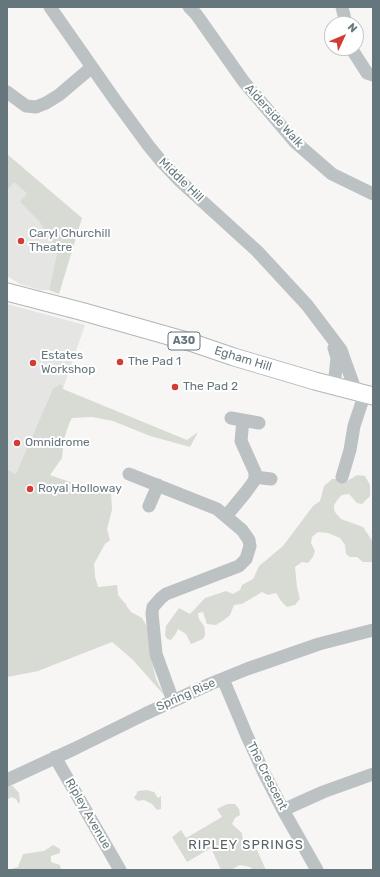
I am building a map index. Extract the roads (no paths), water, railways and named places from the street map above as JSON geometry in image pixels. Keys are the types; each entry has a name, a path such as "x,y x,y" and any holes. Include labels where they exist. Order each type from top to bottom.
{"main road":[{"name":"Egham Hill","path":"7,292 78,310 334,386 367,394"}],"street":[{"name":"Middle Hill","path":"50,7 161,161 180,181 278,272 307,305 330,337 337,358 334,386"},
{"name":"Alderside Walk","path":"196,9 244,82 294,142 332,174 373,194"},
{"path":"356,56 367,72 373,75"},
{"path":"7,92 26,106 36,107 59,95 92,67"},
{"name":"Middle Hill","path":"330,337 336,341 367,394"},
{"path":"342,477 350,450 354,426 362,402 367,394"},
{"path":"227,515 250,487 255,477 255,472 241,442 237,419 259,423"},
{"path":"129,474 217,508 227,515 242,530 249,540 250,546 246,559 239,566 166,594 156,603 152,614 156,654 173,701"},
{"path":"255,477 271,479"},
{"path":"149,506 158,485"},
{"name":"Spring Rise","path":"7,780 173,701 223,679 318,644 373,630"},
{"name":"The Crescent","path":"223,679 247,736 283,810 317,870"},
{"name":"Ripley Avenue","path":"55,757 120,870"},
{"path":"283,810 323,792 373,774"}],"place":[{"name":"Caryl Churchill Theatre","path":"21,241"},
{"name":"The Pad 1","path":"120,362"},
{"name":"Estates Workshop","path":"33,363"},
{"name":"The Pad 2","path":"175,387"},
{"name":"Omnidrome","path":"17,443"},
{"name":"Royal Holloway","path":"30,489"}],"district":[{"name":"RIPLEY SPRINGS","path":"246,845"}]}
